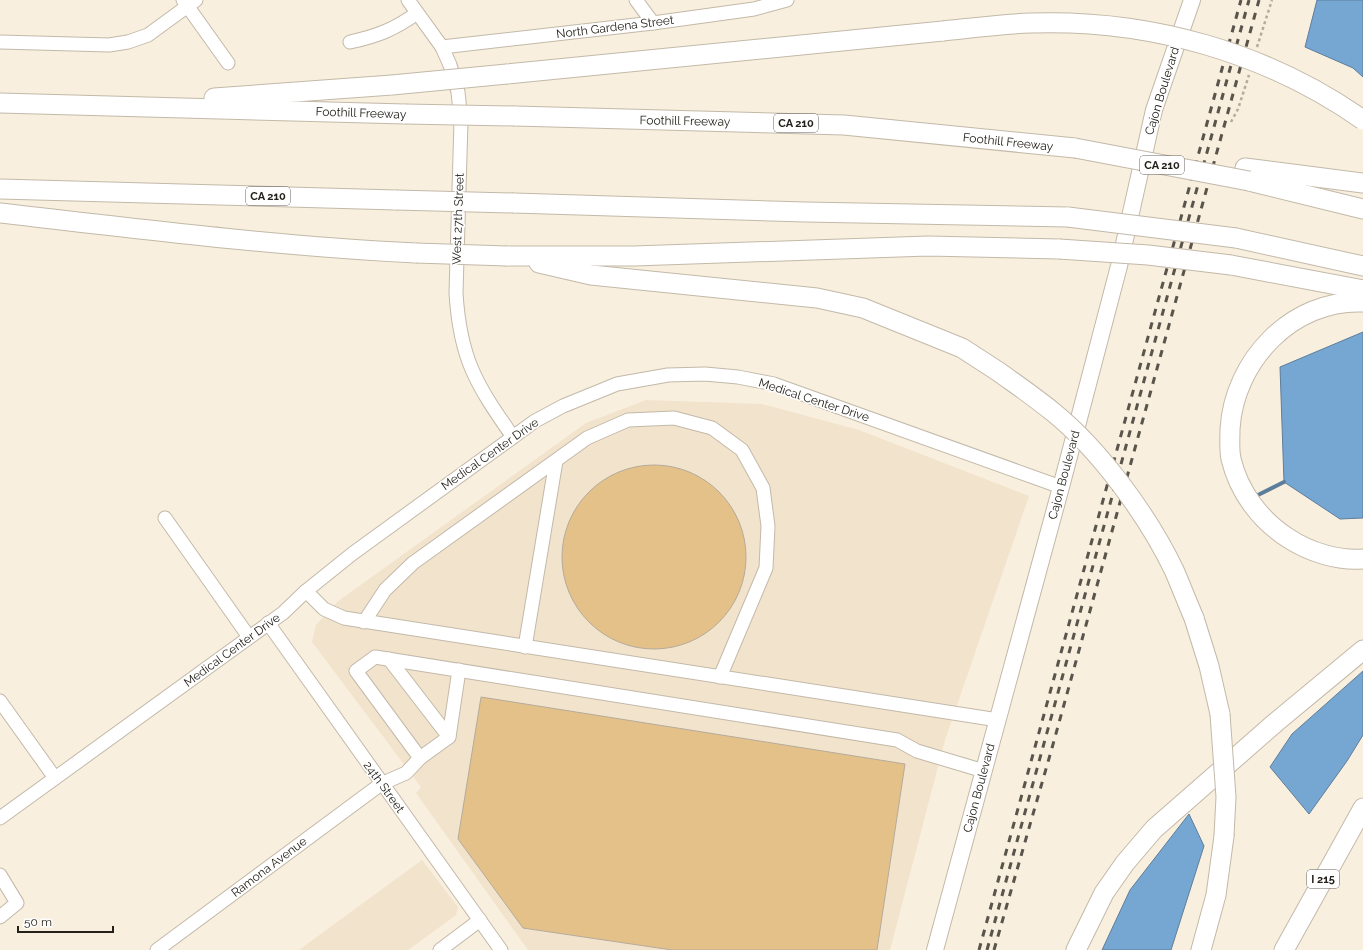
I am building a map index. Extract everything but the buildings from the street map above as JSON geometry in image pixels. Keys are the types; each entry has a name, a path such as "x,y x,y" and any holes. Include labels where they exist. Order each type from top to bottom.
{"highway":[{"path":"111,106 392,85 1030,23 1074,23 1110,26 1167,35 1194,41 1243,56 1288,74 1337,102 1363,120"},
{"name":"Foothill Freeway","path":"0,102 844,125 1075,148 1247,174 1363,209"},
{"path":"1247,174 1363,182"},
{"name":"CA 210","path":"0,189 813,212 1068,217 1236,238 1363,266"},
{"path":"0,213 185,235 333,249 416,253 507,256 634,256 928,246 1059,249 1148,255 1231,265 1363,290"},
{"path":"507,256 591,275 817,298 863,308 962,348 999,372 1054,413 1088,446 1124,490 1147,522 1174,570 1194,618 1209,666 1220,714 1226,790 1224,836 1216,895 1201,950"},
{"path":"1363,302 1336,305 1313,311 1293,321 1276,334 1261,350 1248,368 1238,388 1231,415 1230,438 1231,458 1238,481 1261,515 1276,530 1313,551 1335,557 1363,559"},
{"path":"1076,950 1104,894 1125,863 1154,829 1269,728 1363,650"},
{"name":"I 215","path":"1284,950 1363,808"}],"main road":[{"name":"Cajon Boulevard","path":"935,950 1062,487 1119,266 1154,110 1192,0"}],"street":[{"name":"West 27th Street","path":"408,0 442,48 450,65 458,92 461,121 456,293 458,321 463,347 472,372 486,398 513,437"},
{"path":"636,0 653,24"},
{"name":"North Gardena Street","path":"442,48 653,24 754,10 787,0"},
{"path":"0,42 109,45 128,42 148,35 189,2 228,63"},
{"path":"350,42 378,36 399,26 417,13"},
{"name":"Medical Center Drive","path":"0,818 283,613 306,591 352,554 535,421 563,406 618,384 668,375 705,374 732,376 774,384 1062,487"},
{"path":"364,622 385,590 413,562 587,438 628,420 674,418 712,428 742,450 763,488 768,526 766,568 720,677"},
{"path":"525,646 556,461"},
{"path":"165,518 249,637"},
{"path":"306,591 324,609 344,618 364,622 998,720"},
{"name":"24th Street","path":"268,623 381,784 501,950"},
{"path":"420,758 356,671 375,657 390,658 897,740 916,751 984,771"},
{"path":"390,658 448,737"},
{"path":"448,737 459,670"},
{"path":"0,701 55,778"},
{"name":"Ramona Avenue","path":"157,950 381,784 406,773 420,758 448,737"},
{"path":"0,875 17,903 0,917"},
{"path":"440,950 480,920"}],"shaded area":[{"path":"646,400 762,404 859,430 1029,496 945,740 890,950 528,950 416,793 421,787 312,642 316,625 337,602 586,423"},
{"path":"422,860 458,907 456,915 408,950 299,950"}],"water":[{"path":"1317,0 1363,0 1363,77 1353,68 1305,47"},
{"path":"1363,332 1363,518 1340,519 1284,482 1280,367"},
{"path":"1363,671 1363,735 1347,761 1309,814 1270,767 1292,734"},
{"path":"1189,814 1204,846 1171,950 1102,950 1130,890"}],"waterway":[{"path":"1256,496 1284,482"}],"railway":[{"path":"979,950 1241,0"},
{"path":"987,950 1249,0"},
{"path":"994,950 1052,748 1259,0"}]}
